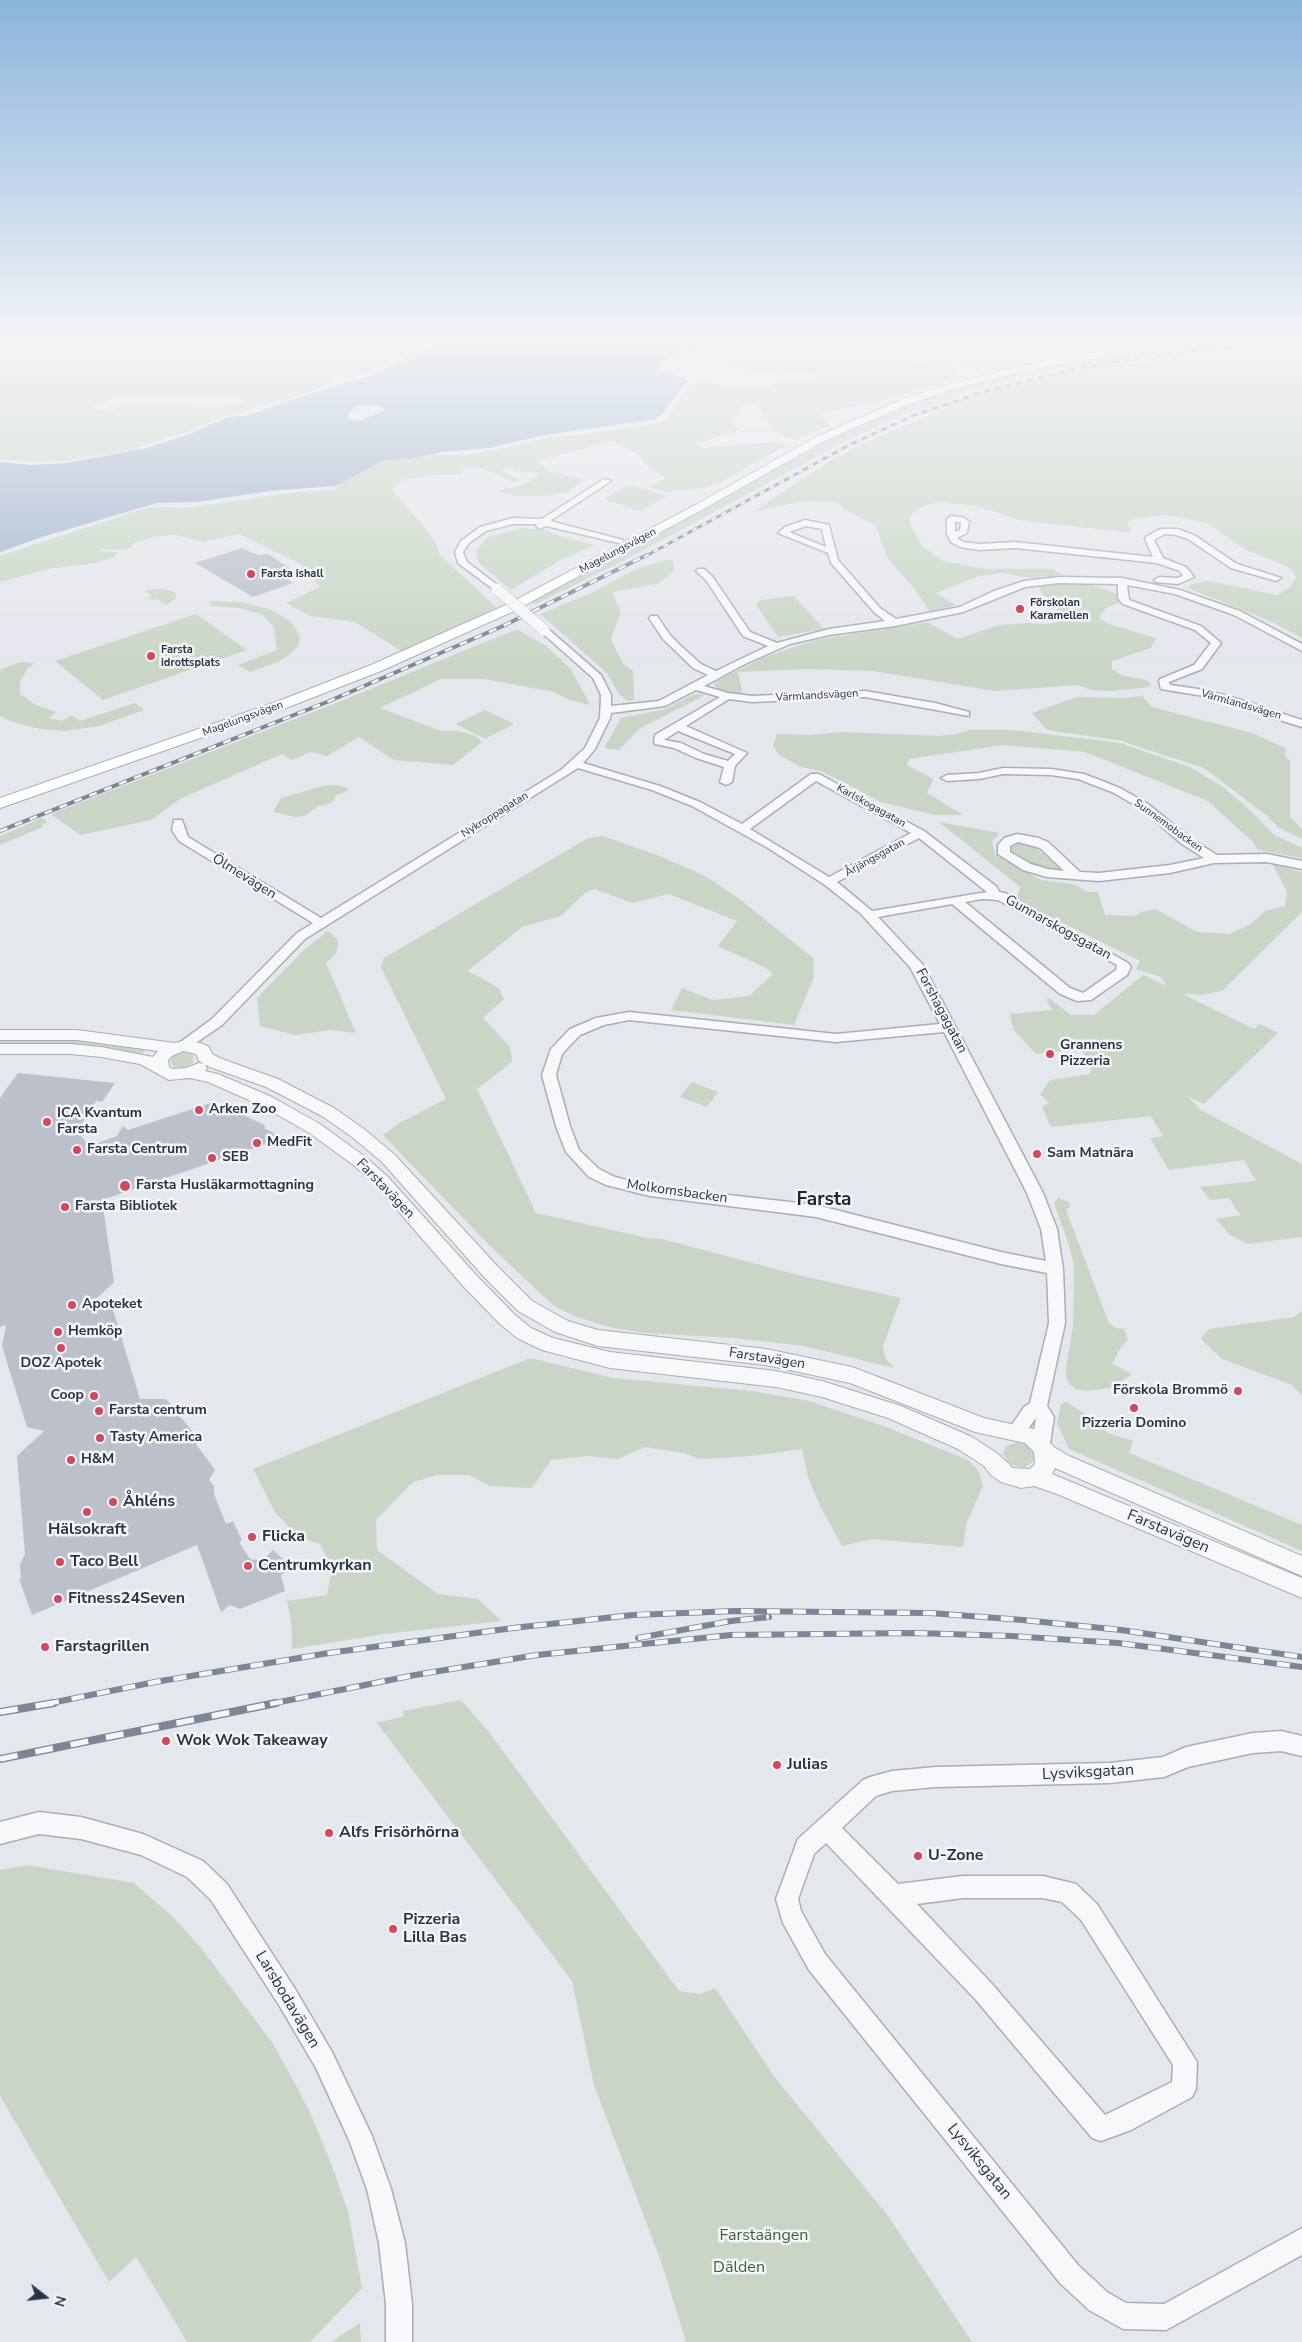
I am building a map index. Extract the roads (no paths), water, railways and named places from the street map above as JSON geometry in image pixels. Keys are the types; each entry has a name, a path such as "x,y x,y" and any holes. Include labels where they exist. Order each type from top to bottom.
{"main road":[{"name":"Magelungsvägen","path":"0,803 281,705 376,668 537,595 620,546 810,446"}],"street":[{"path":"482,576 471,554 475,543 492,532 514,526 542,524 552,514 607,481"},
{"path":"620,546 542,524 513,521 483,529 465,541 459,552 463,562 482,576 597,678 606,695 607,710 661,704 776,646 829,632 895,623 963,609 997,593 1024,584 1070,579 1127,581 1177,592 1215,604 1252,620 1302,648"},
{"path":"832,552 785,536 782,533 788,528 805,523 822,524 827,529 834,561 877,610 895,623"},
{"path":"1159,560 1149,539 1163,531 1178,532 1191,537 1234,566 1276,578"},
{"path":"952,537 960,544 979,547 1015,545 1159,560 1183,569 1188,577 1178,581 1141,578 1127,581"},
{"path":"701,571 709,578 746,634 776,646"},
{"name":"Värmlandsvägen","path":"1127,581 1123,598 1126,602 1198,628 1216,643 1198,667 1164,681 1165,688 1205,694 1238,702 1302,724"},
{"path":"654,618 666,636 678,649 697,666 716,675"},
{"name":"Värmlandsvägen","path":"695,686 727,696 752,700 862,694 935,706 965,714"},
{"path":"727,696 721,702 659,737 659,742 677,744 700,756 730,764"},
{"name":"Nykroppagatan","path":"178,1047 217,1022 287,949 321,923 576,764 598,735 607,710"},
{"path":"678,727 738,752 741,755 755,755"},
{"path":"726,782 730,764 741,755"},
{"name":"Forshagagatan","path":"576,764 675,795 696,804 800,862 829,882 869,915 916,965 950,1027 1034,1193 1049,1229 1056,1269 1057,1323 1038,1407 1045,1417 1043,1448"},
{"name":"Sunnemobacken","path":"947,778 979,776 1003,771 1051,772 1080,776 1116,790 1144,806 1186,841 1214,859"},
{"name":"Karlskogagatan","path":"742,829 815,776 920,833 993,890 993,894"},
{"name":"Ölmevägen","path":"178,822 178,830 183,840 321,923"},
{"name":"Årjängsgatan","path":"829,882 920,833"},
{"name":"Sunnemobacken","path":"1076,874 1044,845 1035,841 1017,838 1008,840 1004,845 1004,854 1027,868 1047,873 1110,877 1170,869 1214,859 1267,858 1302,865"},
{"name":"Gunnarskogsgatan","path":"869,915 955,900 993,894 1001,896 1122,963 1124,967 1122,972 1086,997 1077,997 1065,991 955,900"},
{"name":"Molkomsbacken","path":"950,1027 836,1038 629,1016 601,1021 575,1032 556,1052 549,1075 563,1126 574,1152 594,1173 611,1181 650,1191 816,1211 1001,1258 1056,1269"},
{"name":"Nykroppagatan","path":"204,1054 217,1022"},
{"name":"Farstavägen","path":"0,1035 77,1035 178,1047 195,1047 204,1054 272,1083 328,1112 358,1133 388,1158 412,1187 525,1306 562,1327 598,1338 766,1357 852,1376 885,1386 982,1426 1031,1436 1043,1448 1070,1466 1302,1566"},
{"path":"159,1066 160,1059 166,1052 178,1047"},
{"name":"Farstavägen","path":"0,1049 71,1049 138,1058 159,1066 169,1074 190,1073 230,1085 278,1107 335,1142 381,1180 470,1281 524,1333 549,1345 587,1356 776,1379 822,1388 865,1401 972,1446 1008,1476 1021,1479 1034,1477 1064,1488 1302,1588"},
{"path":"190,1073 203,1064 204,1054"},
{"path":"381,1180 412,1187"},
{"path":"524,1333 525,1306"},
{"path":"991,1460 989,1451 992,1443 998,1436 1011,1432 1030,1412 1038,1407"},
{"path":"1034,1477 1046,1466 1043,1448"},
{"name":"Lysviksgatan","path":"1302,1746 1281,1741 1253,1743 1186,1757 1164,1767 1110,1773 936,1777 892,1781 870,1787 806,1847 787,1899 792,1915 817,1962 1069,2274 1098,2301 1123,2316 1166,2317 1302,2241"},
{"name":"Larsbodavägen","path":"0,1833 39,1823 81,1828 143,1845 194,1869 219,1892 269,1968 319,2052 360,2136 379,2189 392,2244 399,2304 399,2342"},
{"path":"826,1827 984,1992 1101,2129 1122,2121 1184,2089 1185,2062 1089,1912 1068,1892 1042,1886 963,1887 894,1896"}],"water":[{"path":"151,446 496,446 443,452 410,459 385,460 335,486 270,491 197,502 157,503 42,537 0,552 0,462 31,465 67,463"}],"railway":[{"path":"644,557 847,446"},
{"path":"0,831 327,702 503,626 647,555"},
{"path":"46,1704 155,1682 329,1653 513,1628 633,1615 736,1611 930,1613 1023,1620 1121,1630 1302,1657"},
{"path":"638,1638 731,1621 769,1617"},
{"path":"270,1704 415,1675 537,1655 731,1635 915,1633 1011,1636 1118,1643 1302,1667"},
{"path":"0,1712 54,1703"},
{"path":"0,1759 276,1703"}],"place":[{"name":"Farsta ishall","path":"251,574"},
{"name":"Förskolan Karamellen","path":"1020,609"},
{"name":"Farsta idrottsplats","path":"151,656"},
{"name":"Grannens Pizzeria","path":"1050,1054"},
{"name":"Arken Zoo","path":"199,1110"},
{"name":"ICA Kvantum Farsta","path":"47,1122"},
{"name":"MedFit","path":"257,1143"},
{"name":"Farsta Centrum","path":"77,1150"},
{"name":"Sam Matnära","path":"1037,1154"},
{"name":"SEB","path":"212,1158"},
{"name":"Farsta Husläkarmottagning","path":"125,1186"},
{"name":"Farsta Bibliotek","path":"65,1207"},
{"name":"Apoteket","path":"72,1305"},
{"name":"Hemköp","path":"58,1332"},
{"name":"DOZ Apotek","path":"61,1348"},
{"name":"Förskola Brommö","path":"1238,1391"},
{"name":"Coop","path":"94,1396"},
{"name":"Pizzeria Domino","path":"1134,1408"},
{"name":"Farsta centrum","path":"99,1411"},
{"name":"Tasty America","path":"100,1438"},
{"name":"H&M","path":"71,1460"},
{"name":"Åhléns","path":"113,1502"},
{"name":"Hälsokraft","path":"87,1512"},
{"name":"Flicka","path":"252,1537"},
{"name":"Taco Bell","path":"60,1562"},
{"name":"Centrumkyrkan","path":"248,1566"},
{"name":"Fitness24Seven","path":"58,1599"},
{"name":"Farstagrillen","path":"45,1647"},
{"name":"Wok Wok Takeaway","path":"166,1741"},
{"name":"Julias","path":"777,1765"},
{"name":"Alfs Frisörhörna","path":"329,1833"},
{"name":"U-Zone","path":"918,1856"},
{"name":"Pizzeria Lilla Bas","path":"393,1929"}],"district":[{"name":"Farsta","path":"824,1200"}],"park label":[{"name":"Farstaängen","path":"764,2236"},
{"name":"Dälden","path":"739,2268"}]}
